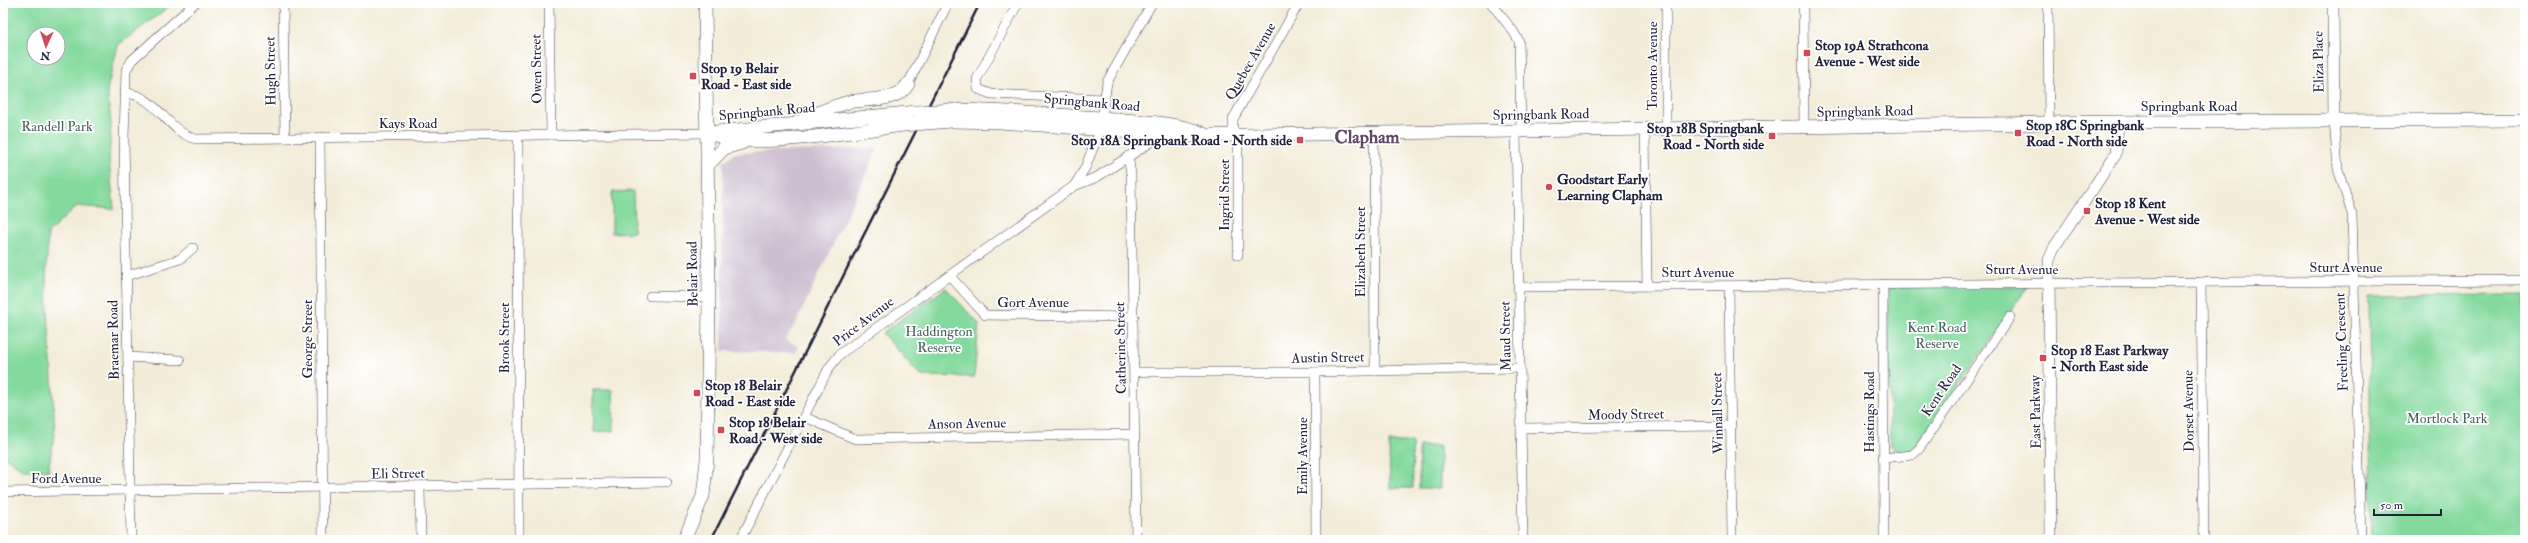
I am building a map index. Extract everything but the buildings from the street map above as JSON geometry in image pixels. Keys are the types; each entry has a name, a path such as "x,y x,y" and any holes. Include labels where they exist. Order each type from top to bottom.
{"main road":[{"name":"Belair Road","path":"684,540 703,496 706,478 709,297 708,133 705,3"},
{"path":"792,126 815,113 842,104 898,95 908,84"},
{"path":"877,99 891,114"},
{"name":"Springbank Road","path":"708,133 792,126 891,114 915,118"},
{"name":"Springbank Road","path":"708,133 722,138 754,140 915,118 953,115 1007,122 1185,126 1205,134"},
{"name":"Springbank Road","path":"1101,124 1162,135 1804,128 2118,122 2525,120"},
{"path":"708,165 724,148 754,140"}],"street":[{"name":"Braemar Road","path":"131,540 124,139 126,70 132,60 195,3"},
{"name":"Hugh Street","path":"282,3 285,138"},
{"name":"Owen Street","path":"549,3 551,135"},
{"path":"908,84 948,3"},
{"name":"Springbank Road","path":"1018,3 977,79 978,89 990,94 1104,99"},
{"name":"Price Avenue","path":"1074,186 1085,168 1101,124 1107,82 1152,3"},
{"name":"Quebec Avenue","path":"1235,134 1233,119 1299,3"},
{"name":"Maud Street","path":"1491,3 1519,41 1518,287 1523,540"},
{"name":"Toronto Avenue","path":"1666,3 1666,129"},
{"path":"1803,3 1804,128"},
{"path":"2048,3 2048,123"},
{"name":"Eliza Place","path":"2333,3 2334,121"},
{"name":"Kays Road","path":"125,92 136,94 146,99 187,136 196,139 708,133"},
{"name":"Freeling Crescent","path":"2334,121 2338,169 2352,214 2361,540"},
{"path":"2049,283 2049,264 2052,250 2116,154 2118,122"},
{"path":"1645,129 1647,286"},
{"name":"Elizabeth Street","path":"1374,132 1375,371"},
{"name":"Ingrid Street","path":"1235,134 1238,255"},
{"name":"Price Avenue","path":"743,539 829,368 840,354 1074,186 1097,177 1162,135"},
{"name":"Brook Street","path":"518,136 519,540"},
{"name":"George Street","path":"320,138 322,540"},
{"name":"Catherine Street","path":"1128,156 1132,174 1136,372 1134,434 1136,540"},
{"path":"126,276 180,259 193,248"},
{"name":"Gort Avenue","path":"950,276 985,316 1134,316"},
{"name":"Sturt Avenue","path":"1518,287 2525,280"},
{"name":"Dorset Avenue","path":"2201,282 2204,540"},
{"name":"East Parkway","path":"2049,283 2051,540"},
{"name":"Hastings Road","path":"1883,284 1884,540"},
{"name":"Winnall Street","path":"1729,286 1732,540"},
{"path":"650,296 709,297"},
{"name":"Kent Road","path":"1883,458 1912,455 1919,449 2010,317"},
{"path":"128,357 180,360"},
{"name":"Austin Street","path":"1136,372 1316,372 1520,368"},
{"name":"Emily Avenue","path":"1316,372 1316,540"},
{"name":"Anson Avenue","path":"805,417 855,439 1134,434"},
{"name":"Moody Street","path":"1521,428 1731,426"},
{"name":"Eli Street","path":"130,492 667,482"},
{"path":"420,486 421,540"},
{"name":"Ford Avenue","path":"3,492 130,492"}],"shaded area":[{"path":"878,148 797,321 785,340 799,347 795,353 722,351 723,162 735,153"}],"green space":[{"name":"Randell Park","path":"3,3 174,3 118,45 107,90 111,123 109,161 114,209 77,206 48,233 46,277 55,430 48,471 23,470 3,455"},
{"path":"633,191 634,232 612,233 612,192"},
{"name":"Kent Road Reserve","path":"1888,286 2028,286 1917,445 1909,451 1898,452 1890,446"},
{"name":"Haddington Reserve","path":"946,288 979,324 974,377 921,376 882,333"},
{"name":"Mortlock Park","path":"2525,295 2525,540 2371,540 2369,296"},
{"path":"593,390 613,390 614,431 594,432"},
{"path":"1389,442 1412,442 1413,488 1390,488"},
{"path":"1419,446 1440,446 1440,488 1419,488"}],"railway":[{"path":"711,540 980,3"}],"place":[{"name":"Stop 19A Strathcona Avenue - West side","path":"1807,53"},
{"name":"Stop 19 Belair Road - East side","path":"693,76"},
{"name":"Stop 18C Springbank Road - North side","path":"2018,133"},
{"name":"Stop 18B Springbank Road - North side","path":"1772,136"},
{"name":"Stop 18A Springbank Road - North side","path":"1300,140"},
{"name":"Goodstart Early Learning Clapham","path":"1549,187"},
{"name":"Stop 18 Kent Avenue - West side","path":"2087,211"},
{"name":"Stop 18 East Parkway - North East side","path":"2043,358"},
{"name":"Stop 18 Belair Road - East side","path":"697,393"},
{"name":"Stop 18 Belair Road - West side","path":"721,430"}],"district":[{"name":"Clapham","path":"1367,137"}]}
